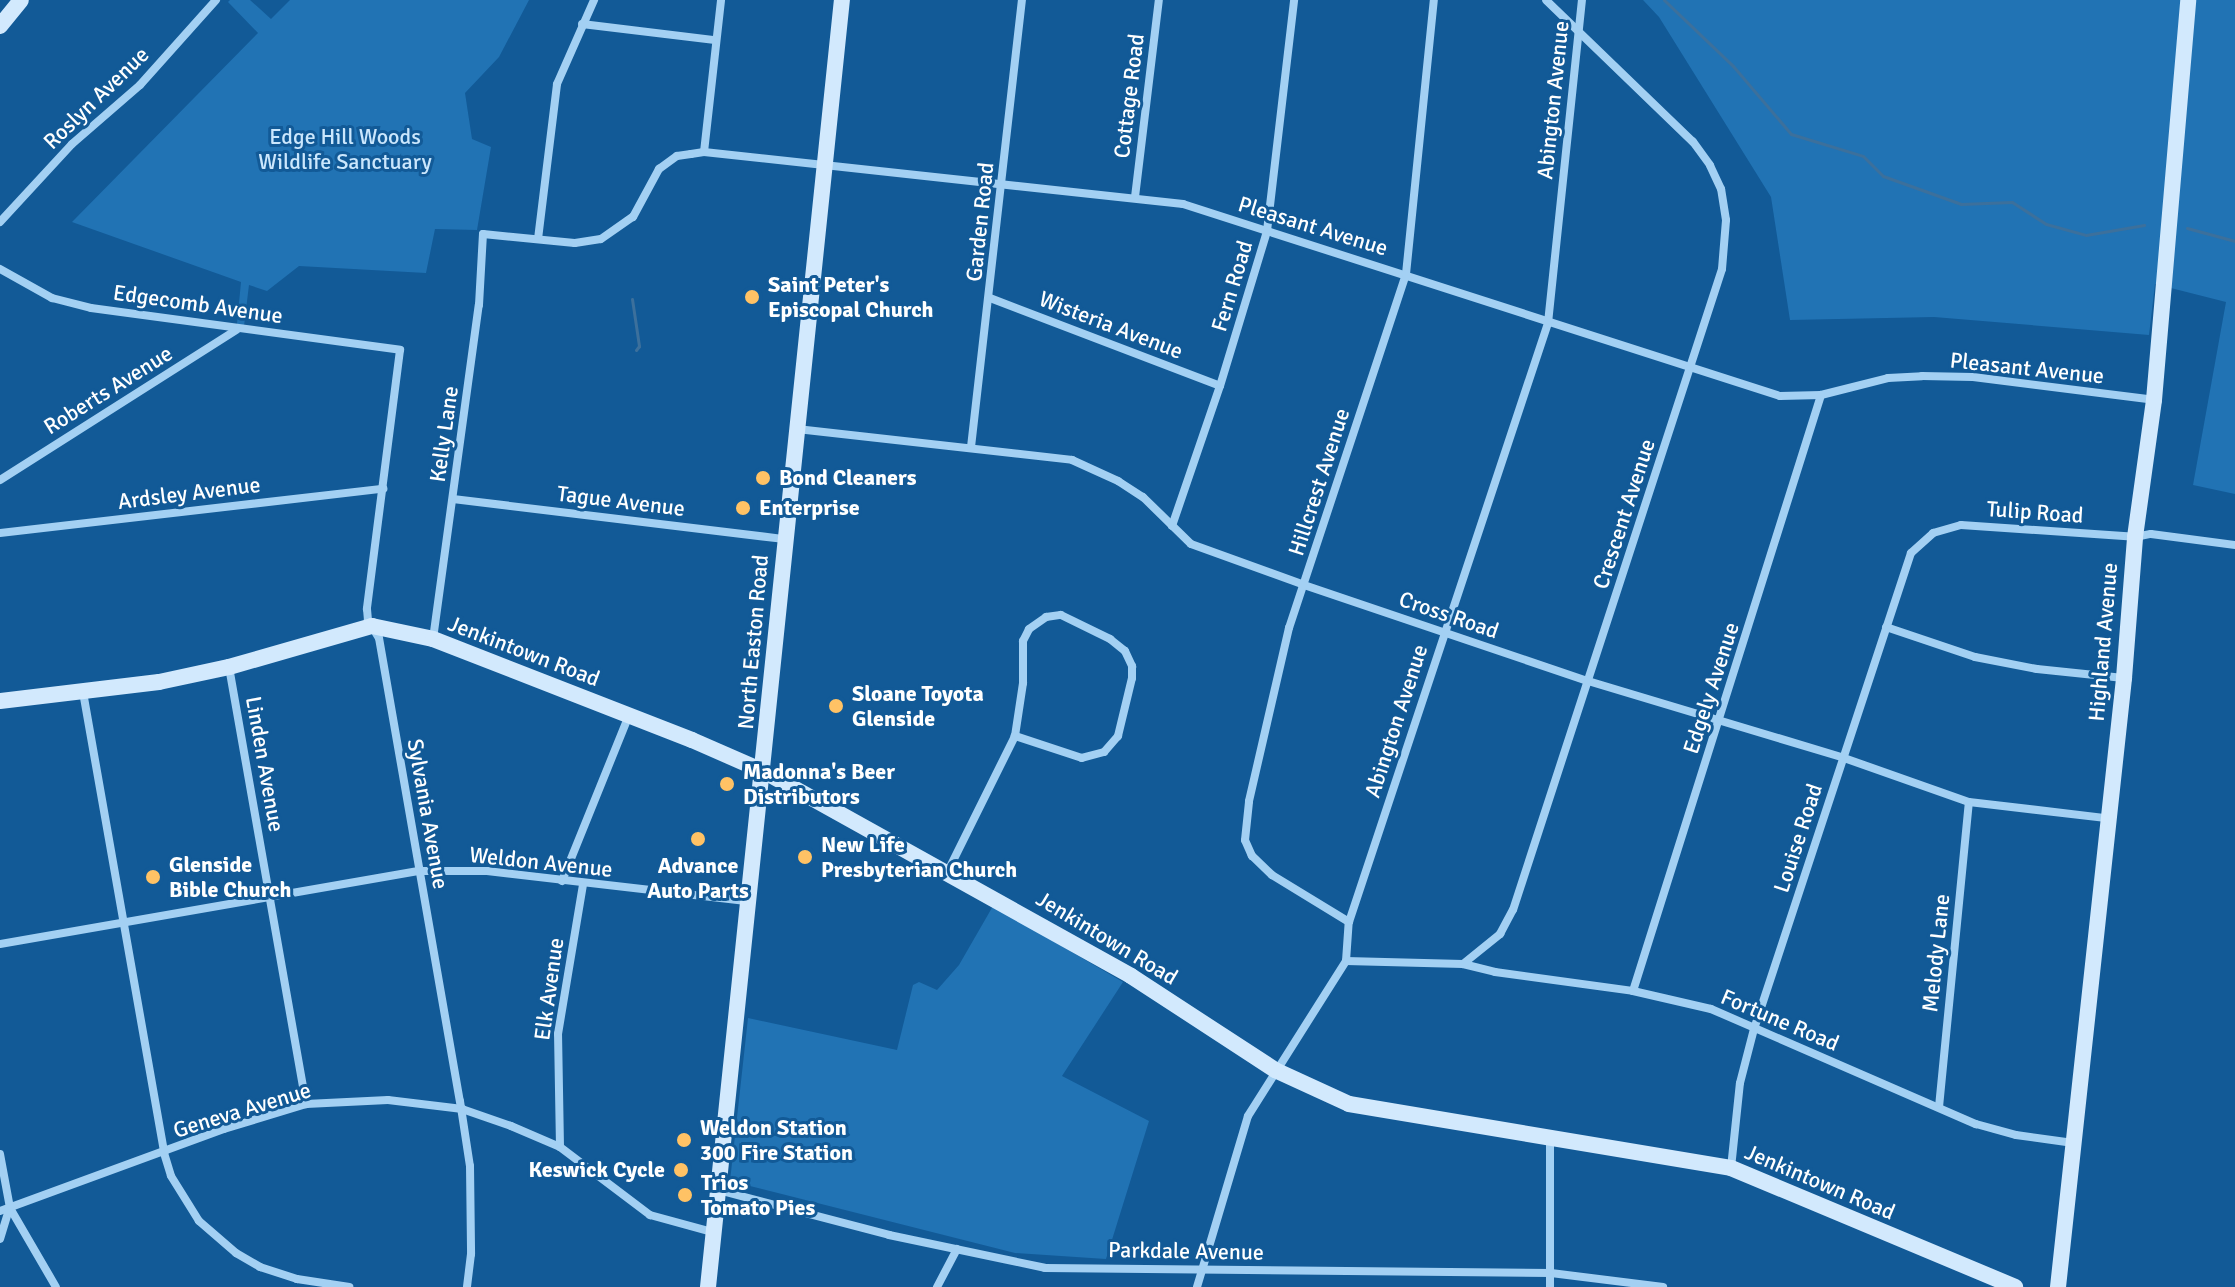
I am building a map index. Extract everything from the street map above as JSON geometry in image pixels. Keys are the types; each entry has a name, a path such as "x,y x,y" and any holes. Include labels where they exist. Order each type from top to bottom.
{"street":[{"path":"0,26 21,0"},
{"name":"Roslyn Avenue","path":"0,222 72,144 140,85 216,0"},
{"path":"538,239 557,84 594,0"},
{"path":"704,152 721,0"},
{"name":"North Easton Road","path":"708,1287 842,0"},
{"name":"Garden Road","path":"971,447 1022,0"},
{"name":"Cottage Road","path":"1135,197 1159,0"},
{"name":"Fern Road","path":"1172,526 1220,386 1267,231 1294,0"},
{"name":"Hillcrest Avenue","path":"1349,922 1272,875 1252,856 1245,840 1249,801 1285,643 1406,274 1434,0"},
{"name":"Crescent Avenue","path":"1463,964 1494,941 1513,910 1722,269 1726,220 1721,189 1693,142 1546,0"},
{"name":"Abington Avenue","path":"1197,1287 1248,1116 1346,961 1349,922 1548,323 1582,0"},
{"name":"Highland Avenue","path":"2058,1287 2106,818 2124,678 2135,537 2154,400 2188,0"},
{"path":"582,24 715,40"},
{"name":"Pleasant Avenue","path":"483,234 575,243 601,239 633,217 659,169 677,156 704,152 1183,204 1780,396 1821,395 1888,378 1922,376 1973,377 2154,400"},
{"name":"Kelly Lane","path":"433,639 479,305 483,234"},
{"name":"Edgecomb Avenue","path":"0,269 52,298 91,308 400,350"},
{"name":"Wisteria Avenue","path":"990,298 1220,386"},
{"name":"Roberts Avenue","path":"0,480 236,330"},
{"name":"Sylvania Avenue","path":"400,350 367,609 379,638 462,1109 470,1166 471,1254 467,1287"},
{"name":"Edgely Avenue","path":"1633,991 1821,395"},
{"name":"Cross Road","path":"797,429 1072,460 1131,489 1191,544 1304,585 1588,681 1844,758 1969,802 2106,818"},
{"name":"Ardsley Avenue","path":"0,533 383,489"},
{"name":"Tague Avenue","path":"453,499 785,539"},
{"name":"Tulip Road","path":"1933,533 1961,525 2135,537 2151,534 2235,545"},
{"name":"Louise Road","path":"1731,1168 1740,1083 1754,1029 1911,553 1933,533"},
{"path":"948,871 1015,736 1023,683 1023,641 1029,629 1046,617 1071,618 1125,651 1132,666 1132,678 1118,736 1104,752 1082,758 1015,736"},
{"name":"Jenkintown Road","path":"0,701 83,692 229,667 372,626 433,639 763,771 948,871 1131,976 1275,1070 1349,1104 1550,1135 1731,1168 2015,1287"},
{"path":"1886,627 1975,657 2037,669 2124,678"},
{"name":"Linden Avenue","path":"229,667 306,1104"},
{"path":"83,692 164,1153 184,1201 199,1221 236,1253 260,1267 297,1279 349,1287"},
{"path":"562,881 629,715"},
{"name":"Melody Lane","path":"1939,1107 1969,802"},
{"name":"Weldon Avenue","path":"0,944 420,871 487,871 748,901"},
{"name":"Elk Avenue","path":"560,1147 558,1034 583,884"},
{"path":"1346,961 1463,964"},
{"name":"Fortune Road","path":"1463,964 1495,972 1633,991 1711,1009 1939,1107 2016,1135 2074,1143"},
{"name":"Geneva Avenue","path":"5,1210 306,1104 388,1100 462,1109 560,1147 650,1215 712,1232"},
{"path":"1550,1135 1550,1287"},
{"path":"0,1154 5,1210 0,1239"},
{"name":"Parkdale Avenue","path":"717,1190 889,1235 1045,1268 1551,1273 1663,1287"},
{"path":"5,1210 56,1287"},
{"path":"937,1287 957,1249"}],"green space":[{"name":"Edge Hill Woods Wildlife Sanctuary","path":"250,0 271,19 290,0 529,0 499,57 465,93 472,139 491,147 477,230 435,229 426,273 299,266 267,291 249,285 244,326 237,324 241,282 72,222 258,33 228,2"},
{"path":"1643,0 2235,0 2235,494 2193,485 2226,302 2155,284 2149,335 1934,317 1790,320 1771,197 1659,17"},
{"path":"993,906 1123,982 1062,1076 1149,1121 1106,1259 1015,1253 730,1181 748,1018 897,1050 913,985 919,982 937,990 959,965"}],"waterway":[{"path":"1664,0 1733,66 1791,134 1863,156 1883,176 1961,204 2012,202 2046,224 2086,235 2144,225"},
{"path":"2187,228 2235,241"},
{"path":"632,299 639,346 636,350"}],"place":[{"name":"Saint Peter's Episcopal Church","path":"752,297"},
{"name":"Bond Cleaners","path":"763,478"},
{"name":"Enterprise","path":"743,508"},
{"name":"Sloane Toyota Glenside","path":"836,706"},
{"name":"Madonna's Beer Distributors","path":"727,784"},
{"name":"Advance Auto Parts","path":"698,839"},
{"name":"New Life Presbyterian Church","path":"805,857"},
{"name":"Glenside Bible Church","path":"153,877"},
{"name":"Weldon Station 300 Fire Station","path":"684,1140"},
{"name":"Keswick Cycle","path":"681,1170"},
{"name":"Trios Tomato Pies","path":"685,1195"}]}
